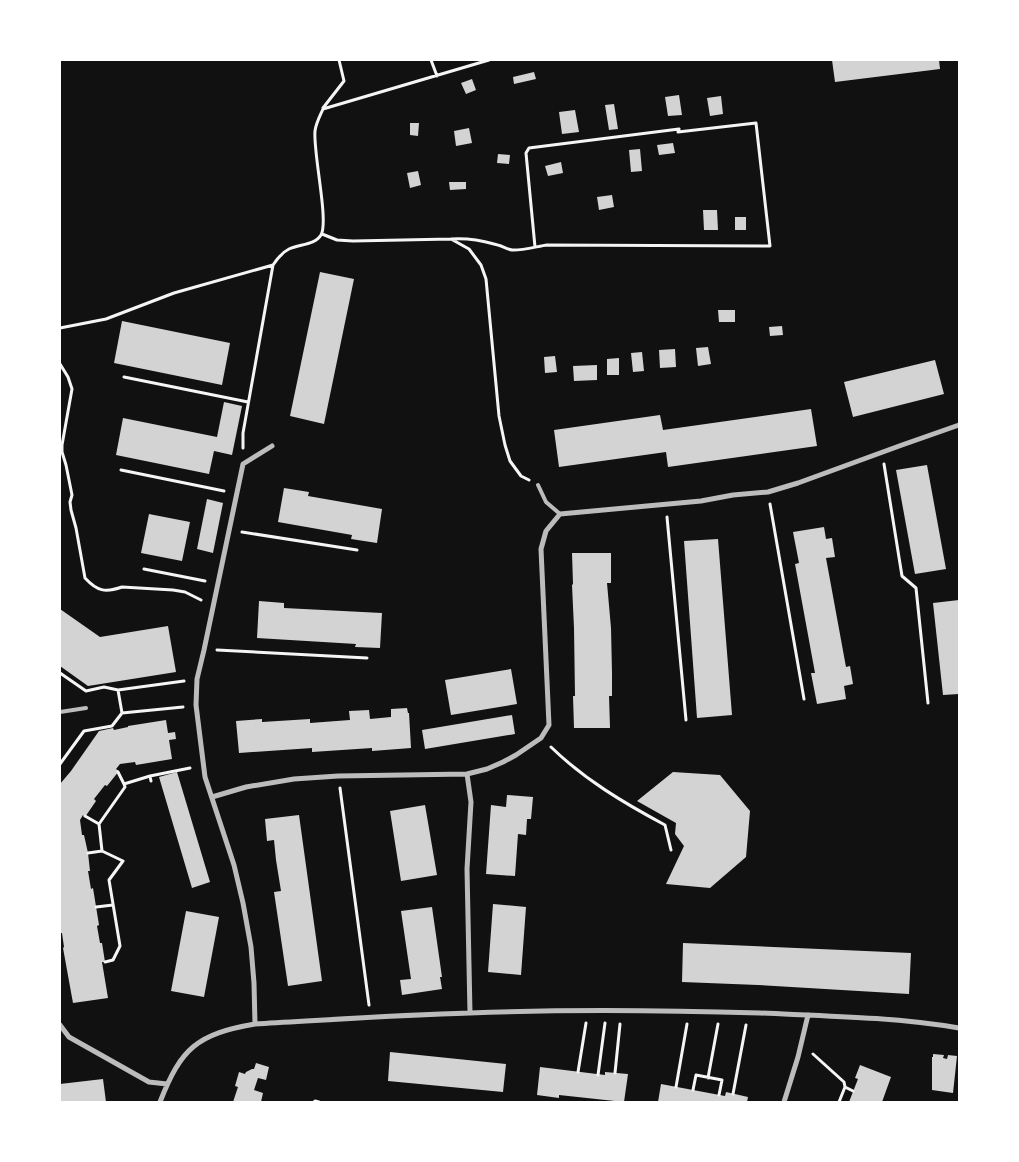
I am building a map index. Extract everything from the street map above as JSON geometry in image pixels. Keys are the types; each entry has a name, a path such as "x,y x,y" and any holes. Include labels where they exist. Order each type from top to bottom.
{"street":[{"path":"212,797 246,787 338,776 468,774 503,762 541,738 549,726 541,549 546,531 560,514 701,501 768,492 798,484 959,425"},
{"path":"255,1024 251,947 243,903 234,865 205,777 196,705 197,679 243,464 272,446"},
{"path":"468,774 471,802 467,869 470,1013"},
{"path":"160,1102 175,1070 184,1055 194,1045 213,1034 230,1028 255,1024 470,1013 588,1010 808,1015 880,1019 959,1028"},
{"path":"784,1102 808,1015"},
{"path":"60,1025 69,1037 149,1082 167,1084"}],"lane":[{"path":"538,485 546,502 560,514"},
{"path":"60,712 86,708"}],"path":[{"path":"243,464 243,433 273,265 288,249 318,239 322,234 324,218 315,147 315,128 323,109 344,82 340,60"},
{"path":"431,60 436,76"},
{"path":"323,109 489,60"},
{"path":"322,234 337,240 353,241 465,238 485,241 511,250 535,247 547,245 770,246 756,123 678,132 678,129 529,148 526,153 535,247"},
{"path":"451,239 469,249 481,265 486,279 499,416 505,445 510,461 521,476 538,485"},
{"path":"60,328 106,318 174,293 273,265"},
{"path":"60,364 68,377 72,389 62,452 72,495 70,502 71,510 85,578 90,584 102,591 122,587 174,590 202,600 214,602"},
{"path":"124,377 248,402"},
{"path":"882,452 902,576 916,588 928,703"},
{"path":"121,470 237,494"},
{"path":"768,492 804,699"},
{"path":"666,504 686,720"},
{"path":"229,530 357,550"},
{"path":"144,569 218,583"},
{"path":"204,650 367,658"},
{"path":"60,672 86,690 104,687 118,690 197,679"},
{"path":"118,690 122,713"},
{"path":"60,764 84,731 112,726 122,713 196,705"},
{"path":"541,738 580,773 620,800 665,825 671,850"},
{"path":"124,784 150,776 203,765"},
{"path":"102,851 99,824 126,787 118,772"},
{"path":"150,776 151,781"},
{"path":"338,776 371,1018"},
{"path":"85,816 99,824"},
{"path":"88,853 102,851 123,860 109,880 120,946 113,960 105,962"},
{"path":"96,907 113,906"},
{"path":"578,1072 588,1010"},
{"path":"598,1075 607,1011"},
{"path":"615,1073 622,1011"},
{"path":"676,1087 689,1011"},
{"path":"708,1078 721,1012"},
{"path":"733,1094 748,1013"},
{"path":"801,1043 844,1082 845,1087 839,1102"},
{"path":"693,1090 696,1075 722,1080 719,1095"},
{"path":"845,1087 853,1091"},
{"path":"314,1102 319,1102"}],"building":[{"path":"832,60 939,60 940,69 835,82"},
{"path":"534,72 536,79 514,84 513,77"},
{"path":"472,79 476,90 466,94 461,83"},
{"path":"679,95 682,115 668,116 665,97"},
{"path":"721,96 723,114 710,116 707,98"},
{"path":"614,104 618,129 609,130 605,105"},
{"path":"575,110 579,132 562,134 559,112"},
{"path":"410,123 419,123 418,136 410,135"},
{"path":"469,128 472,143 456,146 454,131"},
{"path":"673,143 675,153 659,155 657,145"},
{"path":"640,149 642,171 631,172 629,150"},
{"path":"498,154 510,155 509,164 497,163"},
{"path":"561,162 563,173 548,176 545,166"},
{"path":"418,171 421,185 410,188 407,173"},
{"path":"449,182 466,182 466,189 450,190"},
{"path":"612,195 614,207 599,210 597,197"},
{"path":"703,210 717,210 718,230 704,230"},
{"path":"735,217 746,217 746,230 735,230"},
{"path":"320,272 354,279 324,424 290,416"},
{"path":"718,310 735,310 735,322 719,322"},
{"path":"122,321 230,343 222,385 114,363"},
{"path":"782,326 783,335 770,336 769,327"},
{"path":"708,347 711,364 698,366 696,348"},
{"path":"675,349 676,367 660,368 659,350"},
{"path":"642,352 644,371 633,372 631,353"},
{"path":"555,356 557,372 545,373 544,357"},
{"path":"619,358 619,375 607,375 607,359"},
{"path":"935,360 944,394 853,417 844,382"},
{"path":"597,365 597,380 574,381 573,366"},
{"path":"224,402 242,406 232,455 214,451 209,474 116,455 123,418 217,437"},
{"path":"811,409 817,446 668,467 666,452 559,467 554,430 660,415 663,430"},
{"path":"927,465 946,569 915,574 896,470"},
{"path":"284,488 309,492 308,496 382,509 377,543 351,539 352,535 278,522"},
{"path":"207,499 223,503 213,553 197,549"},
{"path":"149,514 190,522 182,561 141,553"},
{"path":"824,527 826,539 832,538 835,557 826,558 846,667 850,666 853,684 844,686 846,699 817,704 811,673 815,673 795,564 799,563 793,532"},
{"path":"718,539 732,715 697,718 684,541"},
{"path":"572,553 611,553 611,583 607,583 612,673 612,696 609,696 610,728 574,728"},
{"path":"959,600 959,694 943,695 933,603"},
{"path":"259,601 284,603 284,608 382,613 380,648 355,647 356,644 257,638"},
{"path":"60,609 100,637 168,626 176,672 88,686 60,666"},
{"path":"511,669 517,704 451,715 445,680"},
{"path":"407,708 411,748 372,751 372,748 312,752 312,748 239,753 236,721 262,719 262,722 310,719 310,723 350,720 349,711 369,710 370,719 391,717 391,709"},
{"path":"512,715 515,734 425,749 422,730"},
{"path":"166,720 168,733 175,732 176,739 169,740 172,759 136,765 135,762 120,764 116,769 119,771 107,786 105,785 94,799 96,801 85,817 83,815 80,820 82,835 84,835 88,853 90,871 88,871 91,889 93,888 99,925 97,926 105,962 102,962 108,998 73,1003 60,929 60,784 99,731"},
{"path":"177,772 210,882 192,888 159,777"},
{"path":"673,772 720,775 750,811 746,857 710,888 666,884 684,846 675,834 676,823 637,801"},
{"path":"507,795 533,797 531,819 527,819 526,835 518,834 515,876 486,874 491,805 506,807"},
{"path":"425,805 437,875 401,881 390,811"},
{"path":"299,815 322,981 288,986 274,892 281,891 274,840 267,841 265,819"},
{"path":"493,904 526,907 521,975 488,972"},
{"path":"432,907 442,989 402,995 400,980 411,979 401,911"},
{"path":"186,911 219,917 204,997 171,991"},
{"path":"683,943 911,953 909,994 682,982"},
{"path":"390,1052 506,1064 503,1092 388,1081"},
{"path":"933,1054 944,1055 943,1058 947,1059 948,1055 957,1056 953,1093 932,1090"},
{"path":"256,1063 269,1067 266,1080 258,1078 254,1090 263,1093 261,1102 233,1102 238,1087 235,1086 239,1072 245,1074 254,1069"},
{"path":"860,1065 891,1077 882,1102 849,1102 858,1079 855,1078"},
{"path":"540,1067 605,1075 605,1072 628,1074 624,1102 559,1095 559,1098 537,1095"},
{"path":"103,1079 106,1102 60,1102 60,1084"},
{"path":"661,1084 725,1096 726,1092 748,1097 747,1102 658,1102"}]}
